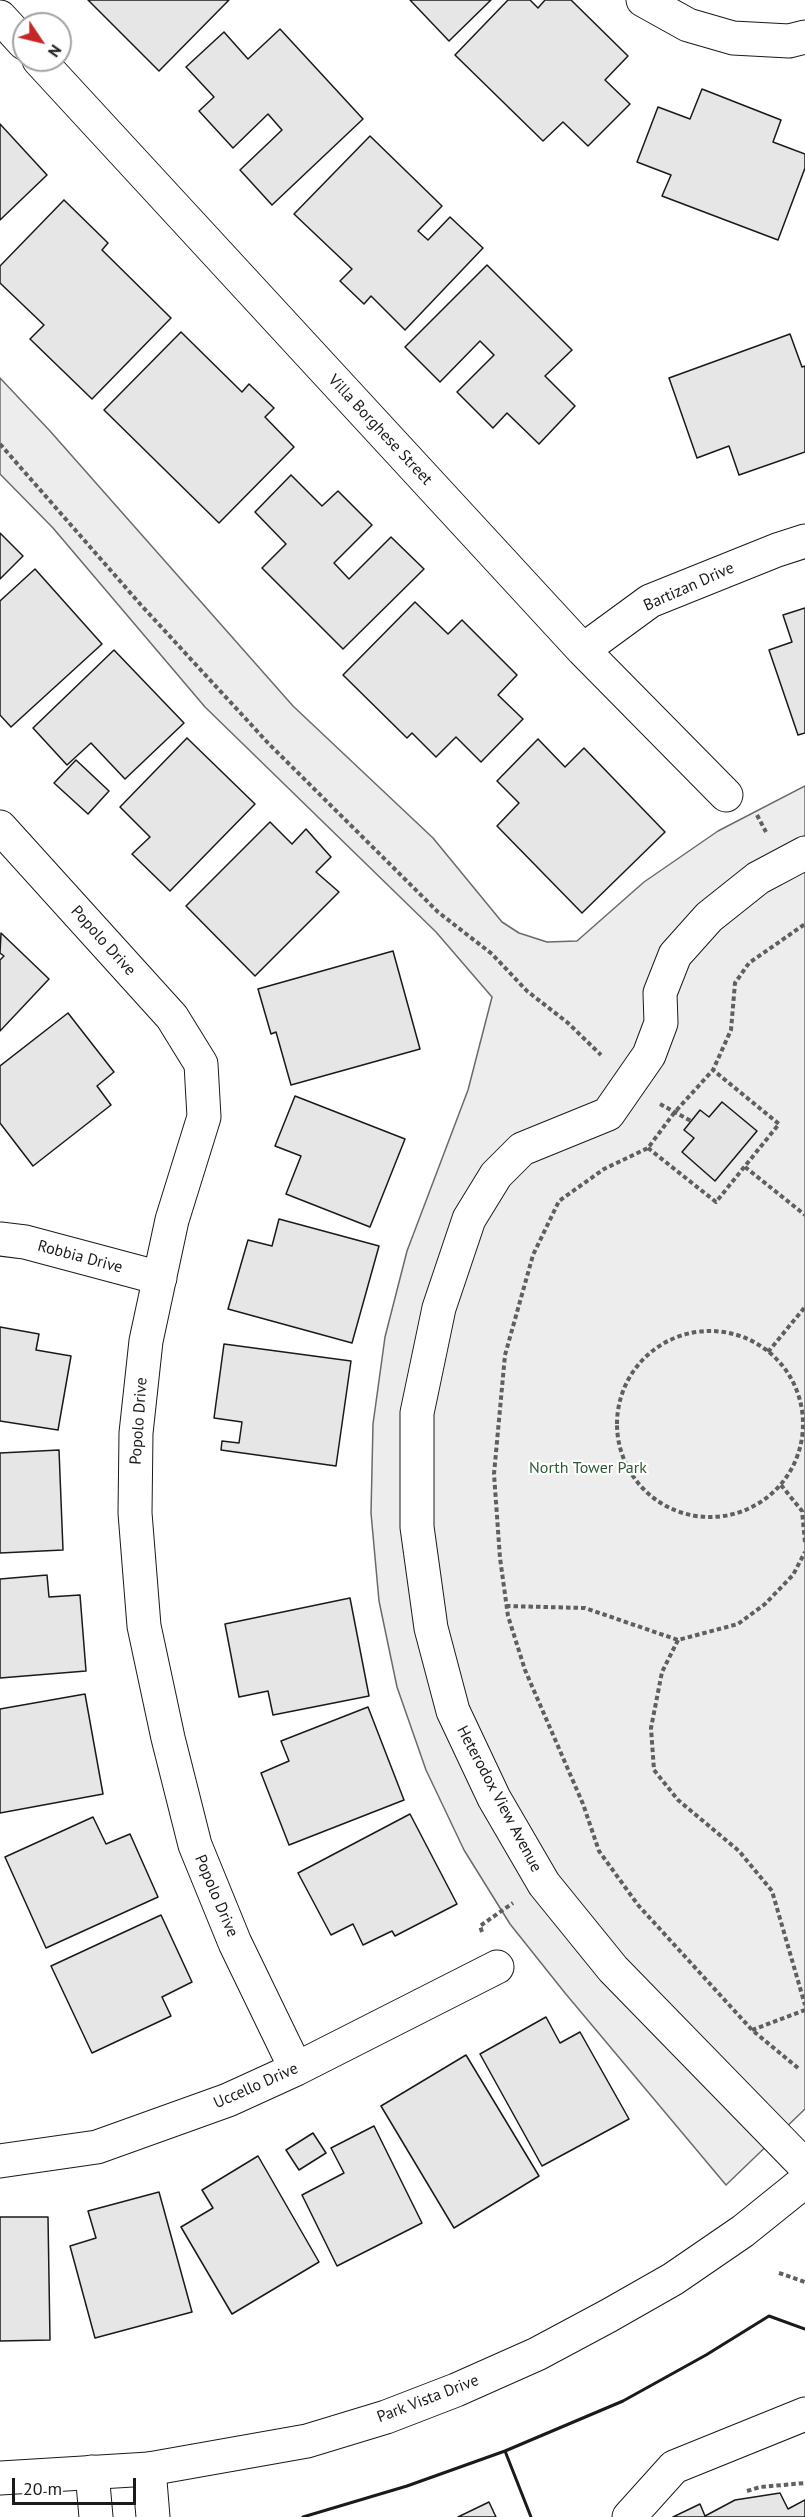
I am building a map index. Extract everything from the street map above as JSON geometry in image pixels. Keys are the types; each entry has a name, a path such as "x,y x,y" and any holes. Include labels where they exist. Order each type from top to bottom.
{"street":[{"path":"643,0 688,25 733,38 789,41 805,37"},
{"path":"0,17 12,30"},
{"name":"Villa Borghese Street","path":"50,72 583,650 726,795"},
{"name":"Bartizan Drive","path":"583,650 650,601 805,541"},
{"name":"Popolo Drive","path":"0,827 172,1017 201,1064 204,1117 172,1220 146,1341 136,1433 135,1513 144,1626 168,1738 195,1845 236,1943 296,2069"},
{"name":"Heterodox View Avenue","path":"795,858 758,878 709,917 675,955 660,993 661,1023 649,1055 608,1114 522,1149 496,1175 469,1219 443,1297 417,1413 417,1527 431,1628 453,1711 494,1798 544,1884 613,1969 805,2166"},
{"name":"Robbia Drive","path":"0,1239 25,1242 160,1278"},
{"name":"Uccello Drive","path":"0,2161 97,2147 228,2100 296,2069 497,1967"},
{"name":"Park Vista Drive","path":"0,2478 148,2469 307,2441 386,2417 537,2354 673,2279 742,2231 805,2181"},
{"path":"628,2517 674,2467 805,2414"},
{"path":"148,2469 153,2517"},
{"path":"92,2472 96,2517"}],"path":[{"path":"0,444 141,605 268,743 438,912 492,954 527,991 568,1023 630,1082 674,1113 691,1121"},
{"path":"726,795 743,791 795,858"},
{"path":"798,2068 752,2030 638,1905 599,1851 583,1804 525,1670 507,1606 500,1558 494,1474 506,1355 532,1255 559,1201 604,1169 648,1148 674,1113 713,1070 731,1030 735,983 749,963 805,924"},
{"path":"648,1148 716,1202 779,1124 713,1070"},
{"path":"744,1167 805,1215"},
{"path":"768,1352 805,1307"},
{"path":"696,1331 729,1332 759,1343 783,1365 799,1393 804,1425 798,1457 781,1485 759,1504 731,1516 702,1518 673,1510 648,1495 629,1472 618,1444 616,1415 624,1386 640,1361 666,1341 696,1331"},
{"path":"781,1485 802,1512 805,1542"},
{"path":"507,1606 585,1608 678,1640 738,1624 765,1604 793,1575 805,1552"},
{"path":"678,1640 662,1672 651,1728 654,1770 678,1800 739,1851 772,1891 805,2005"},
{"path":"497,1967 480,1926 544,1884"},
{"path":"752,2030 805,2010"},
{"path":"779,2273 805,2282"},
{"path":"747,2491 805,2483"}],"shaded area":[{"name":"North Tower Park","path":"0,378 50,431 293,706 433,838 502,922 519,933 547,942 577,941 644,882 718,831 805,786 805,2109 726,2185 510,1924 464,1850 426,1770 397,1687 379,1601 371,1513 373,1424 385,1337 407,1251 468,1090 492,997 436,932 205,707 53,528 0,474"}],"building":[{"path":"88,0 229,0 159,71"},
{"path":"410,0 491,0 449,41"},
{"path":"508,0 530,0 538,8 545,0 571,0 628,56 605,80 630,104 588,146 563,122 543,141 455,55"},
{"path":"280,29 363,119 272,205 240,170 282,130 268,114 233,148 199,111 214,97 186,67 224,32 248,59"},
{"path":"702,89 781,120 773,142 805,154 805,168 778,240 662,196 671,175 637,162 658,107 690,119"},
{"path":"0,124 47,175 0,220"},
{"path":"370,136 442,206 418,231 428,240 450,217 483,248 405,330 371,296 364,304 340,281 352,269 294,214"},
{"path":"64,200 108,243 102,250 171,318 92,399 30,339 44,325 0,283 0,266"},
{"path":"487,265 572,350 545,376 575,406 539,444 507,413 493,428 457,392 494,355 480,341 440,382 405,347"},
{"path":"181,332 242,392 249,384 274,408 265,417 294,447 219,523 104,410"},
{"path":"790,334 802,367 805,366 805,452 739,475 729,446 697,458 669,378"},
{"path":"291,475 322,506 338,491 372,525 334,563 349,579 391,537 424,569 343,649 262,568 286,544 255,512"},
{"path":"0,533 23,556 0,579"},
{"path":"35,569 102,644 11,727 0,715 0,601"},
{"path":"415,602 448,634 462,620 517,675 498,695 523,719 481,762 456,737 436,757 412,733 407,738 343,675"},
{"path":"805,608 805,733 798,735 769,650 792,642 783,615"},
{"path":"114,650 184,723 125,779 91,743 67,765 33,728"},
{"path":"187,738 255,804 170,891 132,854 150,837 120,807"},
{"path":"538,739 565,767 584,748 665,832 582,913 497,826 519,803 497,781"},
{"path":"76,760 109,791 88,814 54,783"},
{"path":"270,822 292,844 306,829 331,857 316,872 339,892 255,976 186,906"},
{"path":"1,933 49,979 0,1031 0,960 4,956 0,953"},
{"path":"393,951 420,1049 291,1085 276,1032 271,1034 258,989"},
{"path":"68,1013 114,1072 97,1086 111,1105 33,1166 0,1123 0,1066"},
{"path":"295,1096 405,1139 370,1227 286,1194 301,1156 275,1146"},
{"path":"722,1102 757,1131 715,1181 682,1152 694,1138 684,1130 700,1110 709,1117"},
{"path":"279,1219 379,1246 352,1343 228,1309 248,1240 272,1246"},
{"path":"0,1327 39,1334 36,1350 71,1356 58,1430 0,1421"},
{"path":"224,1344 351,1361 336,1466 221,1450 222,1441 239,1443 242,1422 214,1418"},
{"path":"59,1450 63,1550 0,1553 0,1453"},
{"path":"47,1575 49,1597 80,1595 86,1671 0,1678 0,1579"},
{"path":"350,1598 369,1696 273,1715 268,1691 239,1697 225,1624"},
{"path":"85,1694 103,1794 0,1813 0,1709"},
{"path":"368,1707 404,1800 289,1845 261,1773 289,1761 281,1741"},
{"path":"410,1814 457,1904 395,1936 392,1931 363,1945 353,1924 331,1935 298,1873"},
{"path":"93,1817 106,1844 130,1834 158,1897 46,1948 5,1857"},
{"path":"161,1915 192,1982 162,1997 171,2016 92,2053 51,1966"},
{"path":"546,2017 560,2043 580,2032 629,2119 542,2166 480,2054"},
{"path":"466,2055 539,2176 454,2228 381,2106"},
{"path":"374,2126 422,2223 337,2266 302,2195 344,2173 331,2148"},
{"path":"313,2133 326,2153 299,2170 286,2150"},
{"path":"258,2156 319,2262 232,2314 181,2227 213,2208 202,2190"},
{"path":"159,2192 192,2312 95,2338 70,2246 96,2238 88,2211"},
{"path":"0,2217 48,2217 50,2340 0,2341"},
{"path":"780,2493 788,2509 805,2500 805,2517 673,2517 700,2504 705,2516 735,2500"},
{"path":"489,2502 496,2517 458,2517"}],"wall":[{"path":"505,2451 623,2401 706,2355 769,2316 805,2329"},
{"path":"303,2517 407,2486 505,2451 531,2517"}]}
